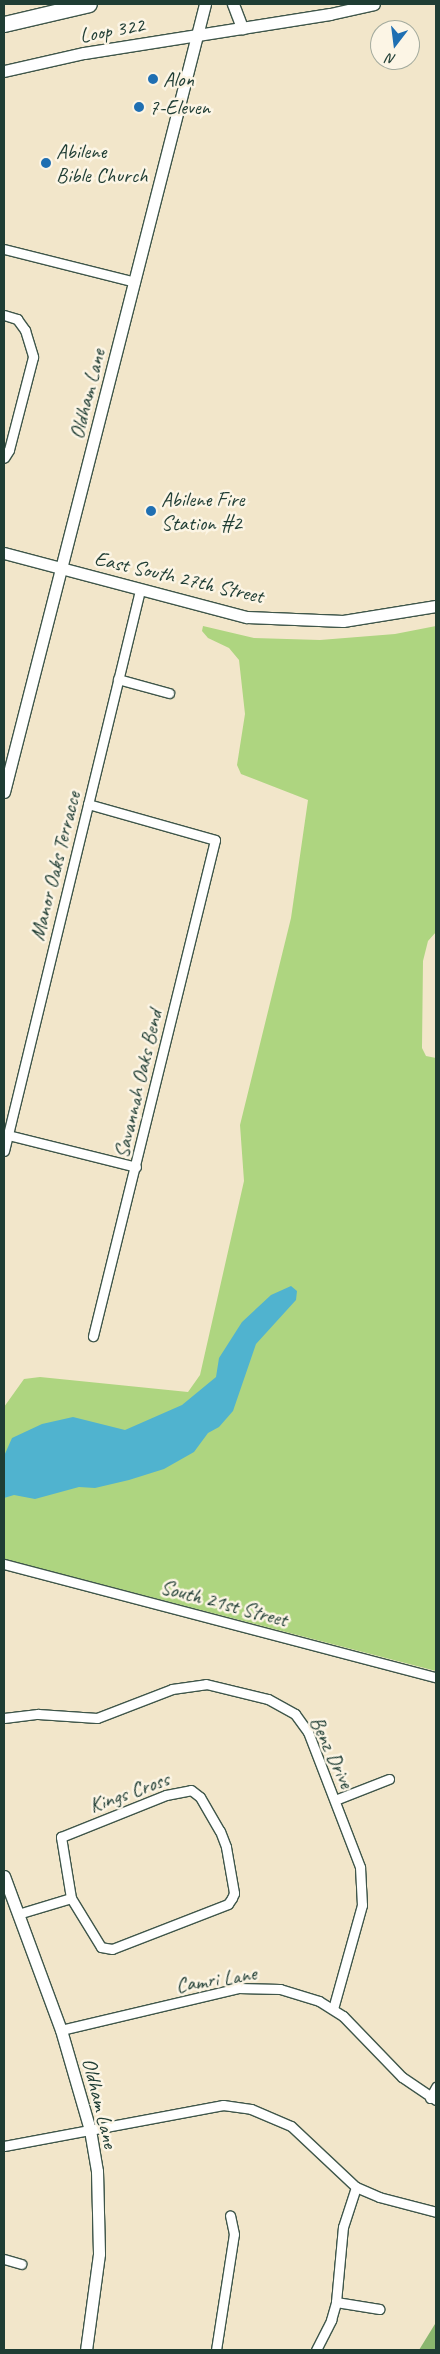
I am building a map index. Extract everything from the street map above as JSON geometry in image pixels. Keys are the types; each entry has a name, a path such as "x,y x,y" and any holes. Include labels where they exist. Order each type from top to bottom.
{"highway":[{"path":"4,24 88,4"}],"main road":[{"name":"Oldham Lane","path":"4,792 205,4"},
{"path":"233,4 242,28"},
{"name":"Loop 322","path":"4,71 84,53 330,14 374,4"},
{"name":"East South 27th Street","path":"4,553 247,617 343,621 436,606"},
{"name":"Oldham Lane","path":"4,1876 61,2030 90,2130 97,2171 99,2254 86,2350"}],"street":[{"path":"4,249 135,282"},
{"path":"4,315 17,319 25,330 33,357 9,450 4,458"},
{"name":"Manor Oaks Terracce","path":"4,1151 6,1134 140,590"},
{"path":"118,679 169,693"},
{"name":"Savannah Oaks Bend","path":"88,804 215,840 93,1336"},
{"path":"6,1134 136,1167"},
{"name":"South 21st Street","path":"4,1564 436,1677"},
{"name":"Benz Drive","path":"4,1718 38,1714 97,1718 172,1690 206,1684 268,1699 295,1714 308,1732 360,1867 362,1905 332,2009"},
{"path":"335,1800 389,1779"},
{"name":"Kings Cross","path":"186,1790 196,1792 226,1847 234,1893 228,1904 108,1948 96,1943 71,1898 61,1842 66,1833 166,1795 186,1790"},
{"path":"18,1914 71,1898"},
{"name":"Camri Lane","path":"61,2030 198,1997 260,1986 301,1994 332,2009 402,2077 433,2099 436,2087"},
{"path":"4,2146 223,2105 251,2109 291,2126 356,2187 436,2212"},
{"path":"316,2350 331,2320 336,2302 343,2227 356,2187"},
{"path":"216,2350 234,2234 230,2215"},
{"path":"4,2258 21,2264"},
{"path":"336,2302 379,2309"}],"green space":[{"path":"203,626 254,638 320,640 395,634 436,626 436,932 428,941 423,961 422,1048 426,1056 436,1058 436,1671 4,1559 4,1407 24,1379 40,1377 188,1392 200,1375 244,1181 240,1125 291,918 308,800 241,774 237,765 245,714 239,660 229,648 208,638 202,631"},
{"path":"436,2318 436,2350 419,2350 435,2324"}],"water":[{"path":"291,1286 297,1291 296,1300 256,1344 233,1411 219,1427 208,1433 194,1452 164,1469 129,1480 95,1488 79,1487 35,1499 14,1495 4,1498 4,1456 12,1438 42,1424 73,1417 125,1430 182,1405 216,1377 219,1358 242,1322 271,1295"}],"place":[{"name":"Alon","path":"153,79"},
{"name":"7-Eleven","path":"139,107"},
{"name":"Abilene Bible Church","path":"46,163"},
{"name":"Abilene Fire Station #2","path":"151,511"}]}
